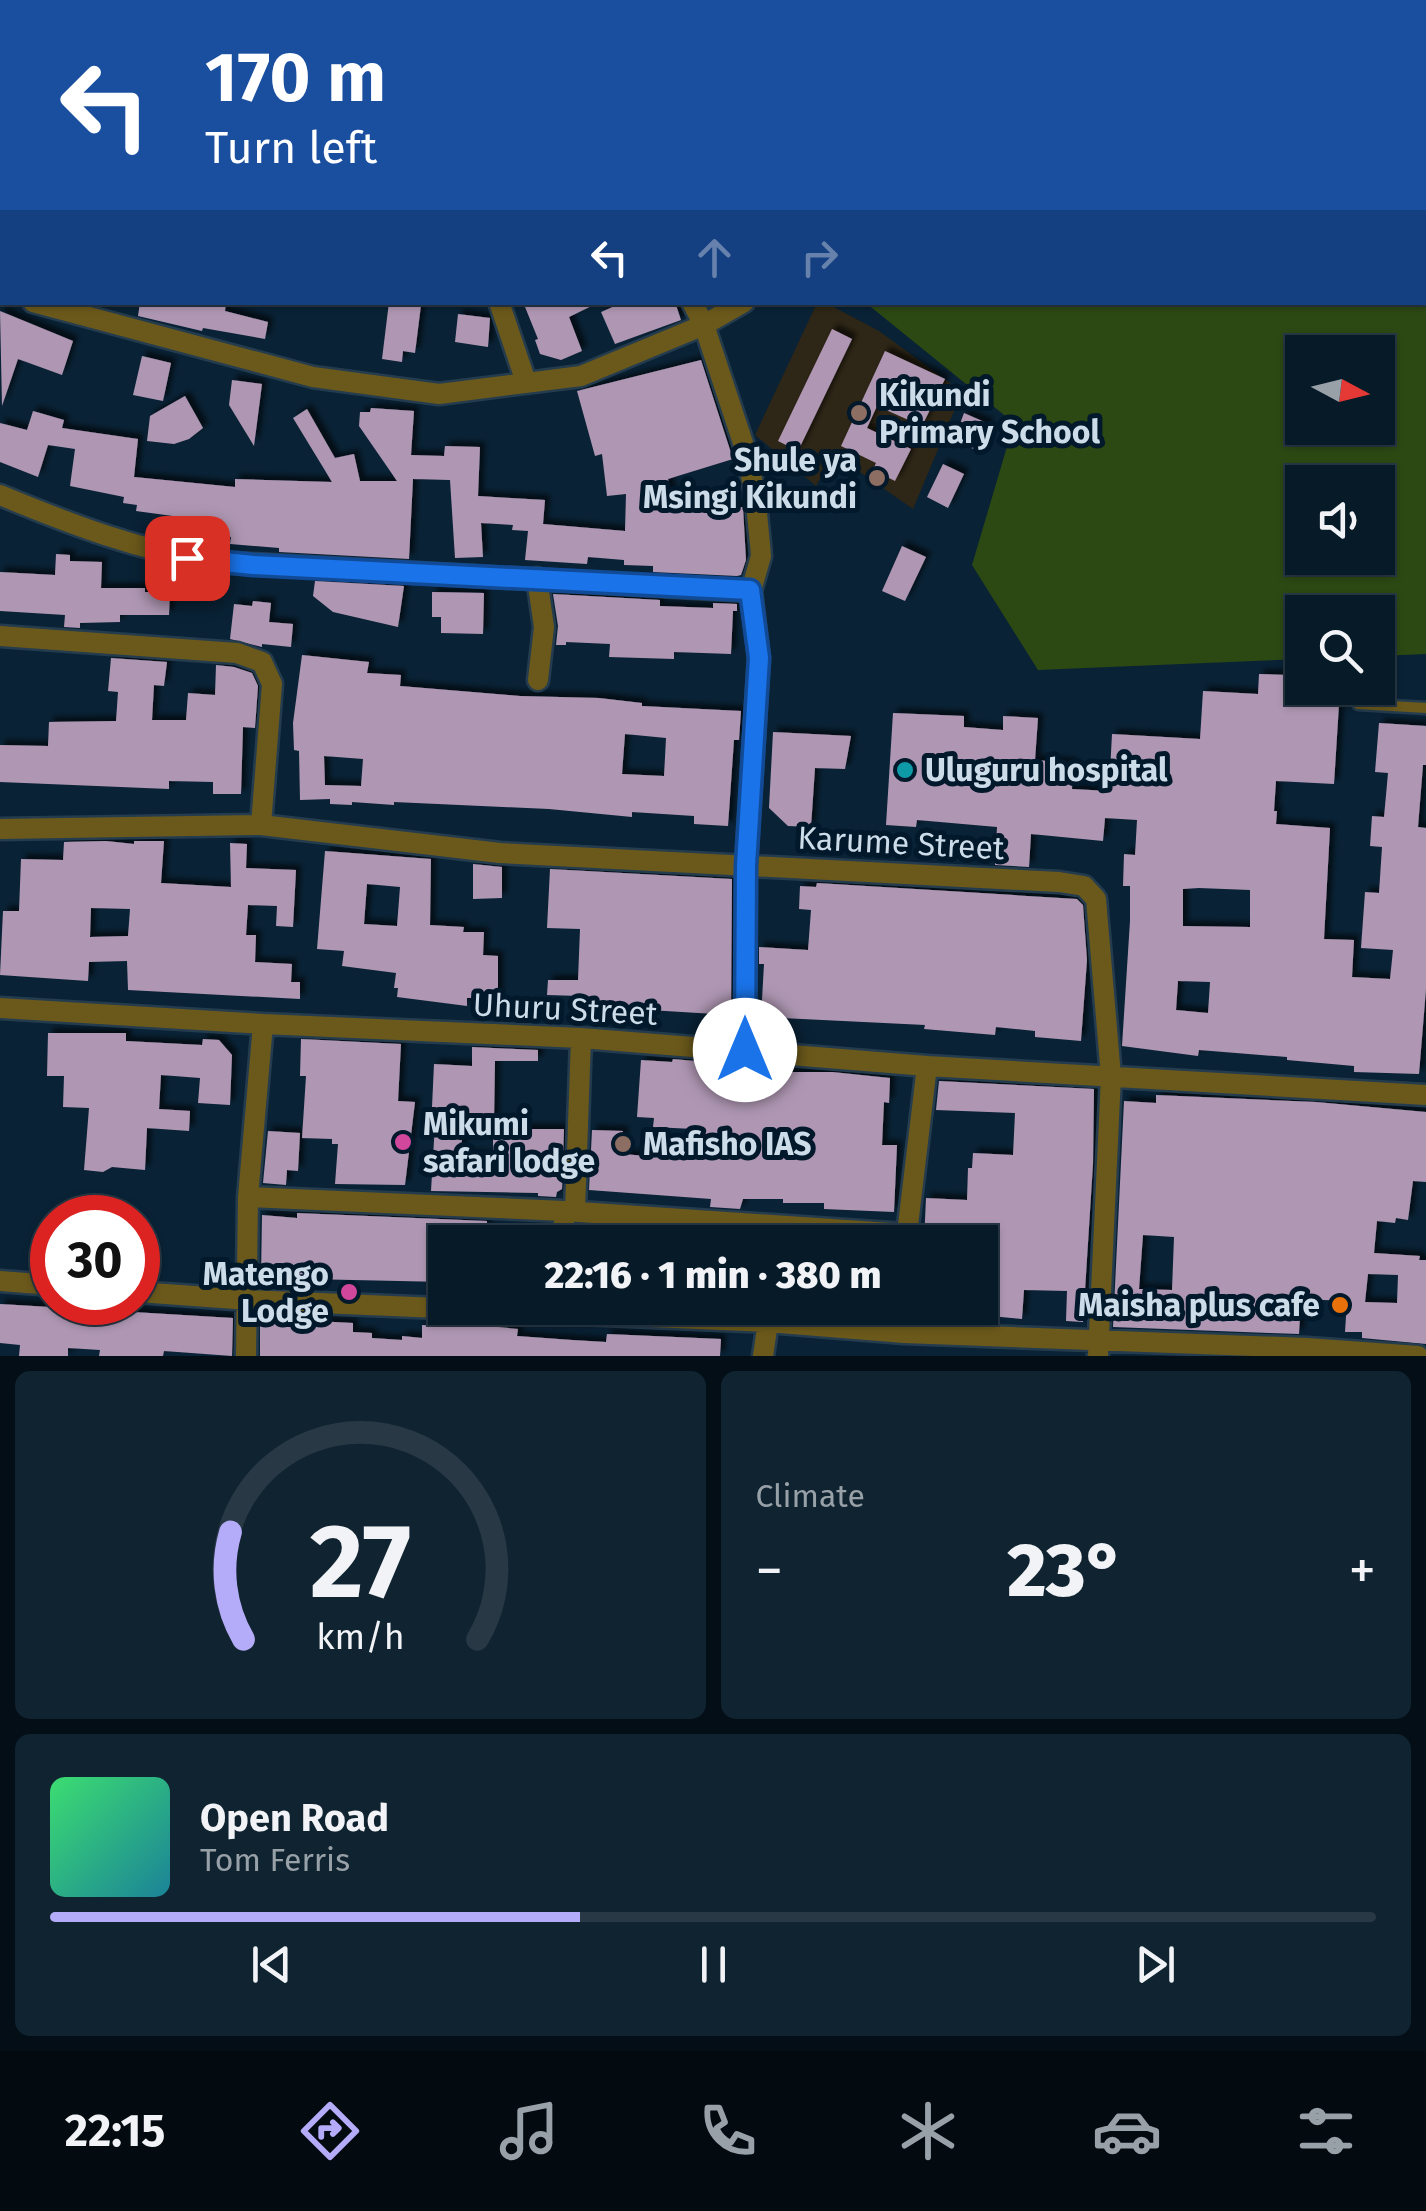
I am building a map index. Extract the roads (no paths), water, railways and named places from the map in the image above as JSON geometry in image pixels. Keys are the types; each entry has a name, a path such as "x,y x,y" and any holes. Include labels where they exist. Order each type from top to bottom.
{"street":[{"path":"43,305 313,376 439,394 581,376 704,325 739,305"},
{"path":"500,305 526,382"},
{"path":"694,305 735,415 755,493 761,556 750,590 759,658 746,865 745,1050"},
{"path":"0,495 82,528 187,558 253,565 750,590"},
{"path":"537,578 544,627 538,680"},
{"path":"0,636 237,654 262,662 272,684 261,825"},
{"name":"Karume Street","path":"0,829 261,825 500,852 1084,886 1096,899 1111,1076 1099,1348"},
{"name":"Uhuru Street","path":"0,1008 581,1038 927,1066 1426,1095"},
{"path":"246,1356 248,1197 263,1024"},
{"path":"564,1211 575,1211 581,1038"},
{"path":"908,1225 927,1066"},
{"path":"248,1197 564,1211 741,1225"},
{"path":"564,1211 564,1225"},
{"path":"0,1281 30,1283"},
{"path":"160,1294 428,1306"},
{"path":"762,1356 767,1325"},
{"path":"805,1325 1099,1348 1307,1348 1423,1356"},
{"path":"904,1325 904,1333"}],"lane":[{"path":"1375,705 1426,708"}],"place":[{"name":"Kikundi Primary School","path":"859,413"},
{"name":"Shule ya Msingi Kikundi","path":"877,478"},
{"name":"Uluguru hospital","path":"905,770"},
{"name":"Mikumi safari lodge","path":"403,1142"},
{"name":"Mafisho IAS","path":"623,1144"},
{"name":"Matengo Lodge","path":"349,1292"},
{"name":"Maisha plus cafe","path":"1340,1305"}]}
